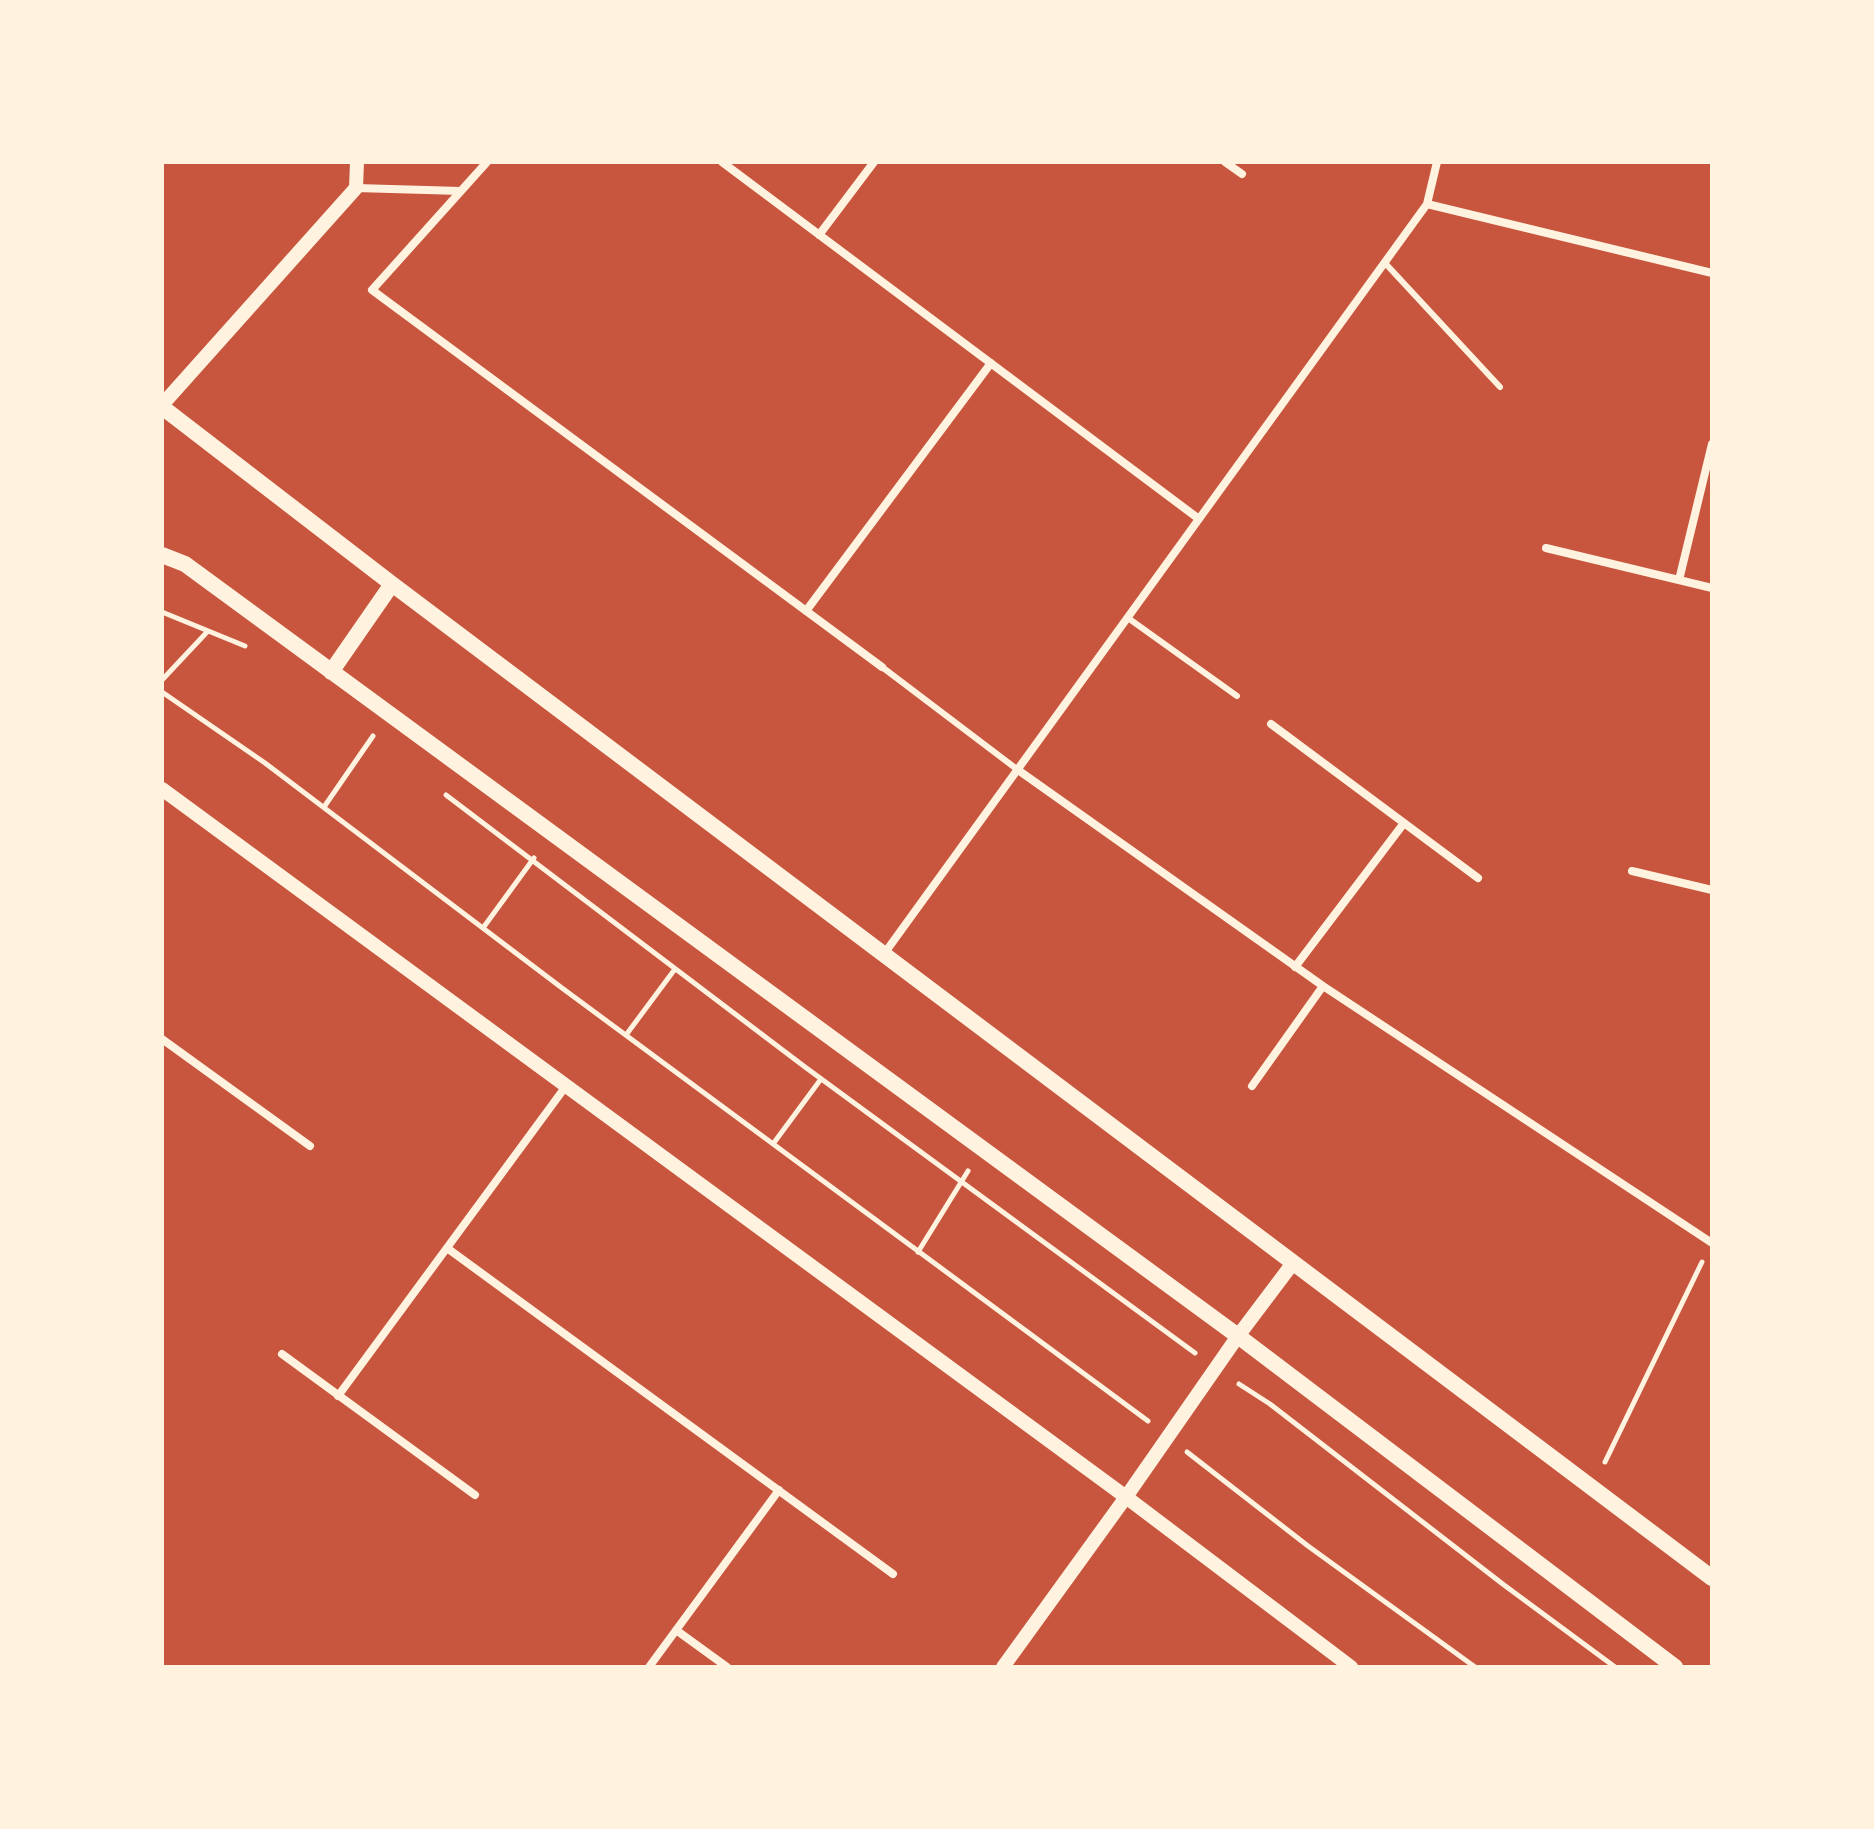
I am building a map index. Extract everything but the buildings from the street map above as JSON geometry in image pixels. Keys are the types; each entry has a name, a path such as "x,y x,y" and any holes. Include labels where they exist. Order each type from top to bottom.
{"main road":[{"path":"162,406 392,584 1712,1578"},
{"path":"162,555 185,564 1238,1336 1675,1667"},
{"path":"331,672 392,584"}],"street":[{"path":"162,406 356,188 357,162"},
{"path":"487,162 372,290 882,667"},
{"path":"722,162 1199,519"},
{"path":"819,235 874,162"},
{"path":"1225,162 1242,174"},
{"path":"883,955 1427,204 1437,162"},
{"path":"356,188 461,191"},
{"path":"1427,204 1712,273"},
{"path":"806,611 991,363"},
{"path":"1679,580 1712,444"},
{"path":"1546,548 1712,588"},
{"path":"1271,724 1478,878"},
{"path":"1018,770 1295,967 1711,1243"},
{"path":"162,789 1126,1497 1351,1667"},
{"path":"1295,967 1404,823"},
{"path":"1632,871 1712,890"},
{"path":"1252,1086 1323,986"},
{"path":"162,1039 310,1146"},
{"path":"338,1396 566,1086"},
{"path":"447,1248 893,1574"},
{"path":"1003,1667 1293,1263"},
{"path":"282,1354 475,1495"},
{"path":"649,1667 779,1490"},
{"path":"676,1630 727,1667"}],"lane":[{"path":"1385,263 1500,387"},
{"path":"1128,618 1237,696"},
{"path":"882,667 1018,770"}],"path":[{"path":"162,612 252,649"},
{"path":"162,680 208,631"},
{"path":"162,692 265,763 1168,1437 1308,1546 1475,1667"},
{"path":"324,807 370,738 392,717"},
{"path":"370,738 383,747"},
{"path":"445,794 821,1079 1216,1368 1270,1404 1615,1667"},
{"path":"483,928 553,835"},
{"path":"626,1035 675,969"},
{"path":"773,1144 821,1079"},
{"path":"918,1252 960,1181 984,1150"},
{"path":"1592,1488 1711,1243"}]}
